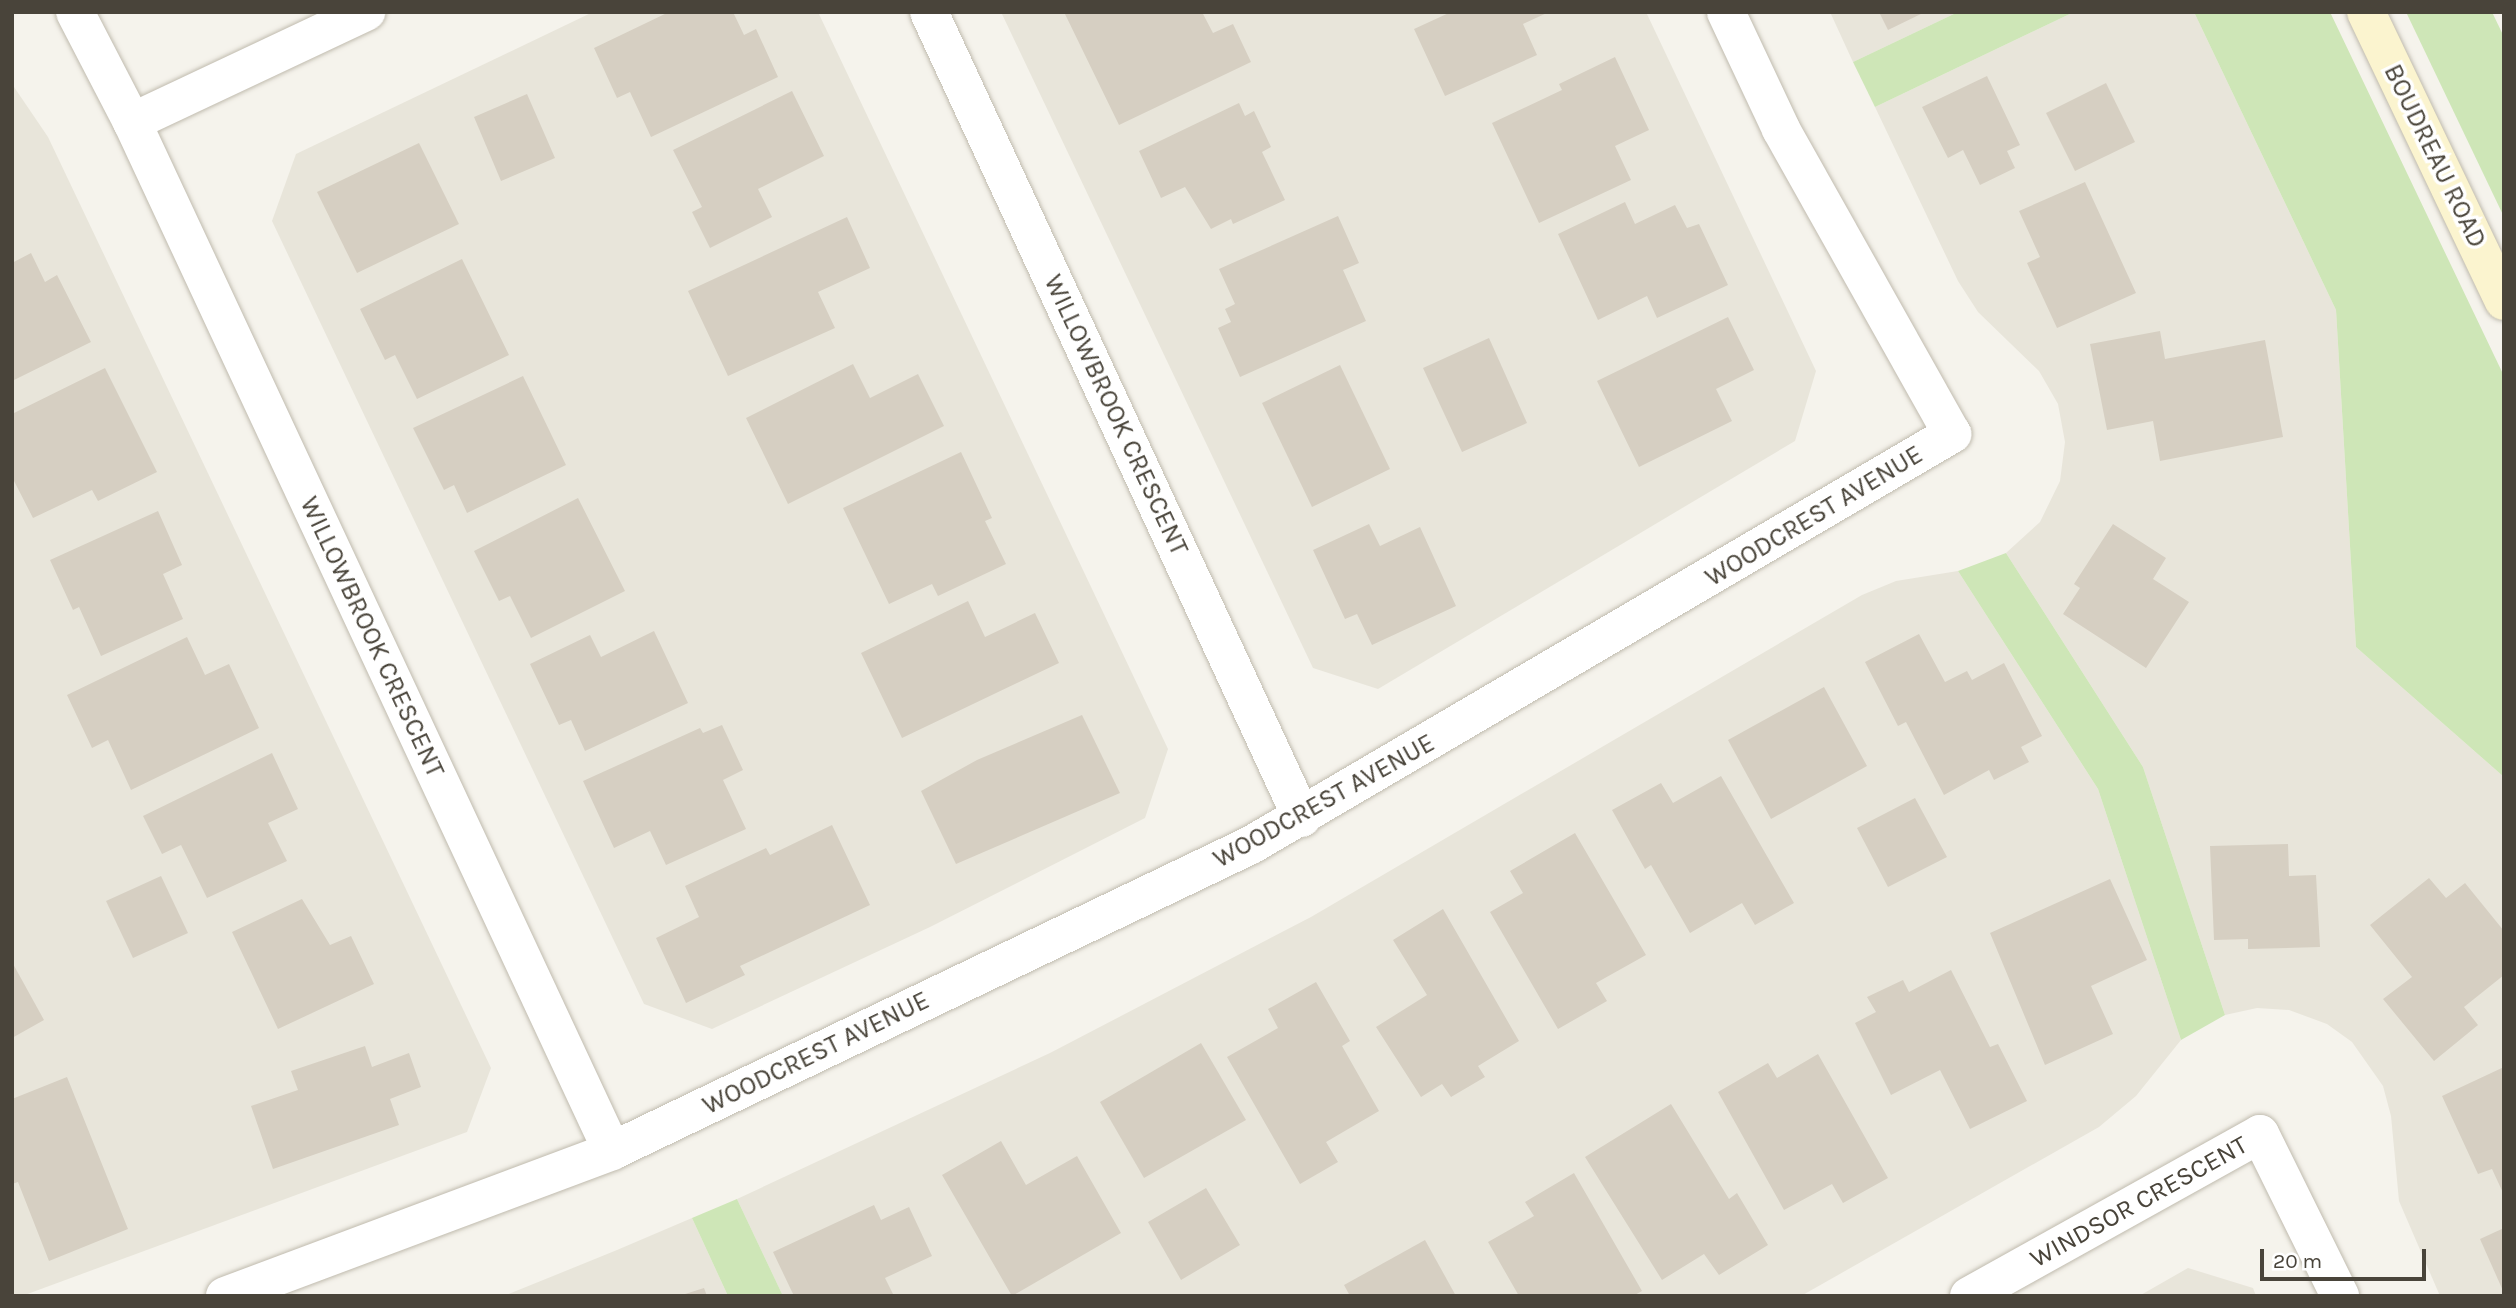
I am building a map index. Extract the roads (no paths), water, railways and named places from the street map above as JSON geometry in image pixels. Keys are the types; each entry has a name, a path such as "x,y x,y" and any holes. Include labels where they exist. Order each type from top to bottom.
{"main road":[{"name":"BOUDREAU ROAD","path":"2366,12 2504,301"}],"street":[{"name":"WILLOWBROOK CRESCENT","path":"75,12 132,122 612,1151"},
{"path":"132,122 366,12"},
{"name":"WILLOWBROOK CRESCENT","path":"929,12 1302,818"},
{"name":"WOODCREST AVENUE","path":"225,1296 612,1151 1302,818 1952,435 1781,128 1726,12"},
{"name":"WINDSOR CRESCENT","path":"1969,1296 2260,1134 2340,1296"}]}
